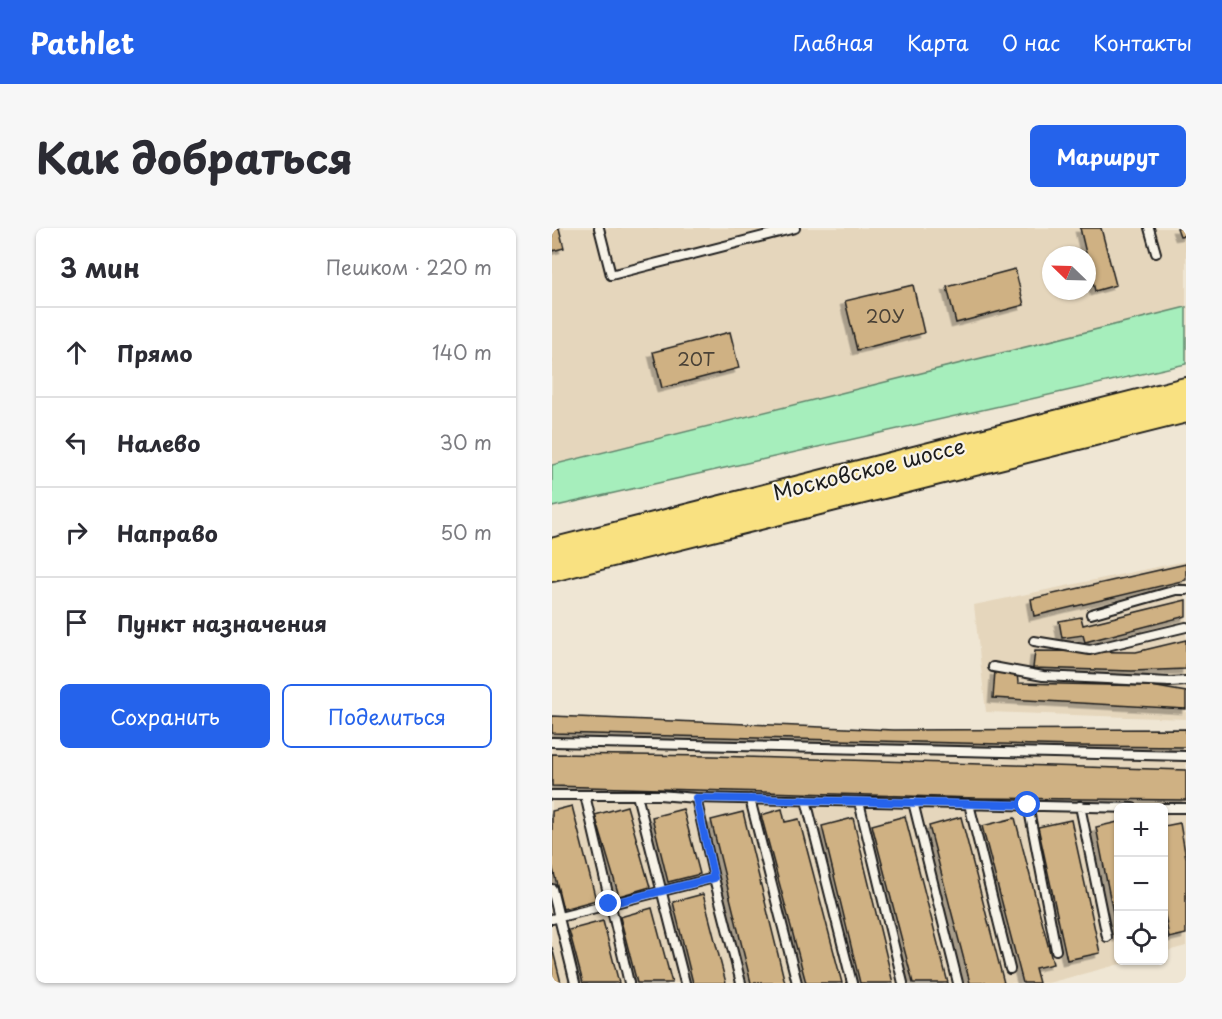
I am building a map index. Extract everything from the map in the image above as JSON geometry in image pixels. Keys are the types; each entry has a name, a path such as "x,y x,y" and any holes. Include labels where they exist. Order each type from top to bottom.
{"main road":[{"name":"Московское шоссе","path":"552,551 1186,390"},
{"name":"Московское шоссе","path":"552,569 1186,410"}],"lane":[{"path":"599,228 611,275 795,228"},
{"path":"1149,228 1156,253"},
{"path":"1091,614 1176,590 1186,590"},
{"path":"1034,642 1090,650 1186,627"},
{"path":"993,667 1043,676 1186,681"},
{"path":"552,742 1186,756"},
{"path":"552,795 1114,807"},
{"path":"585,795 629,983"},
{"path":"637,795 685,983"},
{"path":"696,798 741,983"},
{"path":"750,799 797,983"},
{"path":"806,800 852,983"},
{"path":"859,802 903,983"},
{"path":"913,802 958,983"},
{"path":"969,804 1010,969"},
{"path":"1028,805 1056,950"},
{"path":"1080,806 1107,937"},
{"path":"1168,808 1186,808"},
{"path":"555,918 714,878"},
{"path":"552,889 555,918 575,983"}],"shaded area":[{"path":"552,228 1186,228 1186,307 552,465"},
{"path":"1186,561 1186,719 986,712 974,605"},
{"path":"552,716 894,730 1186,729 1186,946 1168,951 1168,803 1114,803 1114,965 1117,965 1048,983 552,983"}],"green space":[{"path":"1186,307 1186,364 552,507 552,465"}],"building":[{"path":"552,228 559,228 564,248 552,251"},
{"path":"1080,228 1101,228 1116,285 1096,291 1096,246 1084,246"},
{"path":"1177,228 1186,228 1186,235 1180,236"},
{"path":"1015,269 1024,305 956,323 947,287"},
{"path":"913,285 924,333 857,350 845,301"},
{"path":"730,332 739,368 662,388 653,352"},
{"path":"1186,564 1186,580 1034,616 1031,599"},
{"path":"1186,600 1186,616 1085,642 1083,635 1062,638 1059,621 1081,617 1083,625"},
{"path":"1186,640 1186,669 1132,671 1033,668 1035,651 1136,652"},
{"path":"995,671 1017,673 1018,683 1151,686 1186,692 1186,709 993,698"},
{"path":"552,716 894,730 1186,729 1186,747 552,733"},
{"path":"552,754 713,756 1186,770 1186,800 977,798 552,786"},
{"path":"572,806 596,900 563,909 552,865 552,811"},
{"path":"627,806 650,887 619,896 595,815"},
{"path":"683,809 700,874 668,882 652,817"},
{"path":"782,809 785,822 799,819 842,983 806,983 761,815"},
{"path":"743,812 785,983 751,983 711,820"},
{"path":"905,816 948,983 913,983 872,825"},
{"path":"961,817 1004,983 970,983 929,826"},
{"path":"853,818 893,983 860,983 822,826"},
{"path":"1015,818 1053,964 1035,968 1039,983 1023,983 982,826"},
{"path":"1071,820 1100,953 1067,960 1038,827"},
{"path":"1114,823 1114,918 1096,827"},
{"path":"1180,823 1186,858 1186,934 1169,938 1168,932 1168,825"},
{"path":"703,894 726,983 693,983 673,902"},
{"path":"652,908 672,983 637,983 620,917"},
{"path":"603,921 619,983 583,983 569,930"},
{"path":"552,947 561,983 552,983"}],"route":[{"path":"609,904 714,878 696,798 1028,805"}]}
